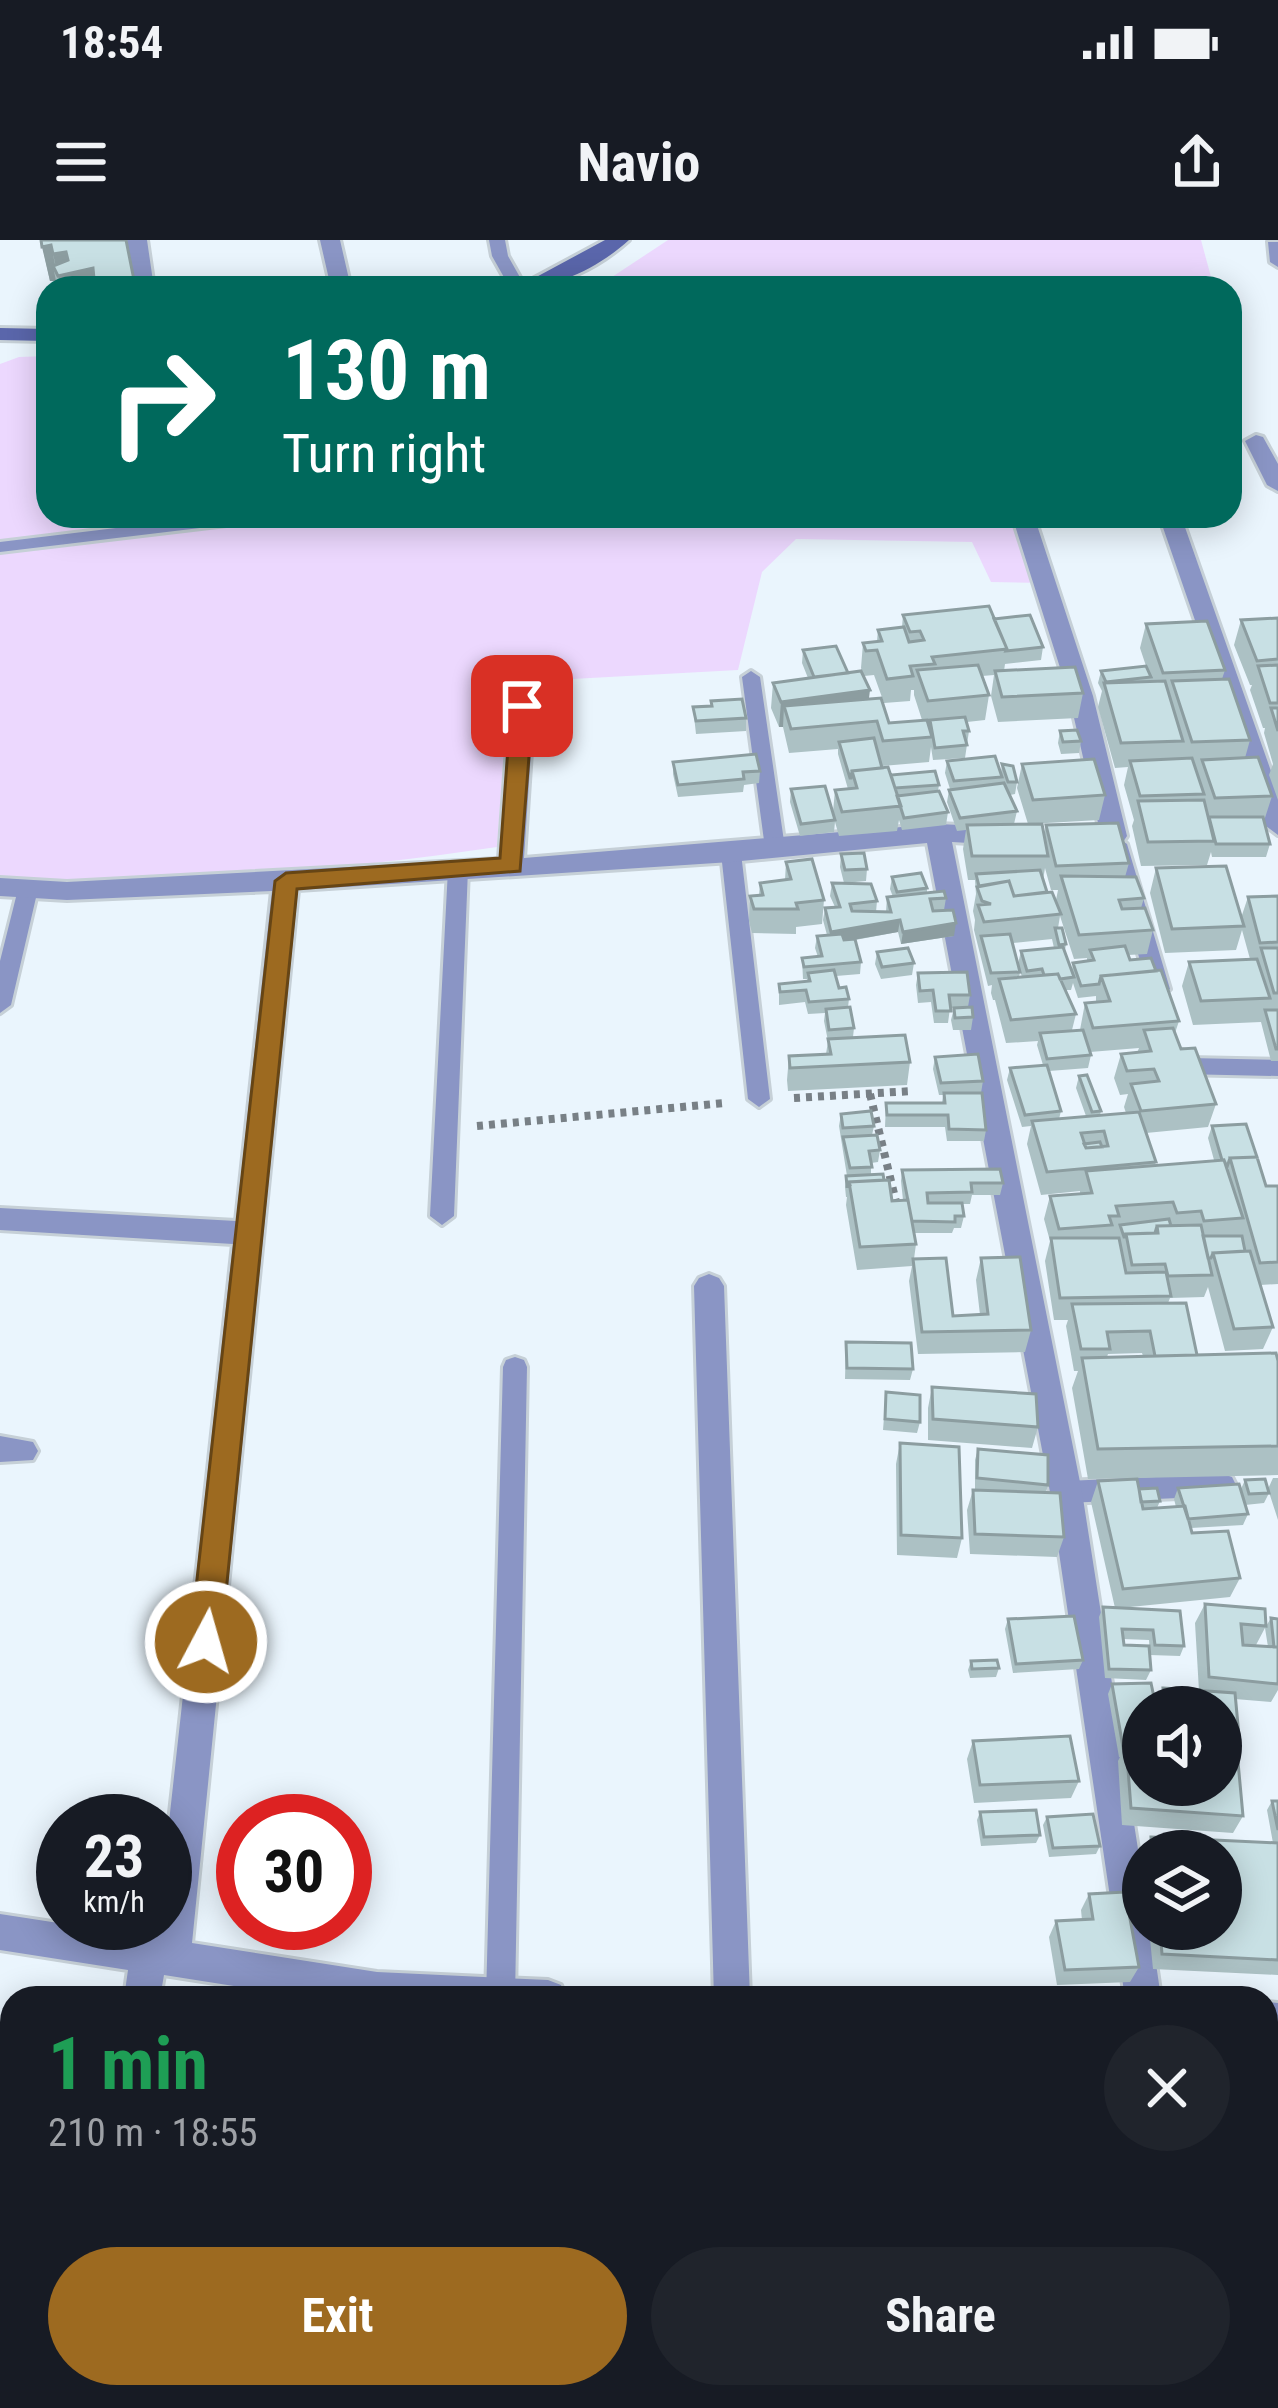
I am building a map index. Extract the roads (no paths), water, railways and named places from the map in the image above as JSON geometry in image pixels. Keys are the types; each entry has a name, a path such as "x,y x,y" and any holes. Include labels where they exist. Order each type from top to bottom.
{"street":[{"path":"136,240 142,276"},
{"path":"330,240 338,276"},
{"path":"559,276 619,240"},
{"path":"0,334 36,335"},
{"path":"1267,442 1278,485"},
{"path":"1028,528 1081,696 1114,836 1071,836"},
{"path":"1174,528 1278,826"},
{"path":"512,865 522,706"},
{"path":"938,833 1066,1492 1141,1986"},
{"path":"0,887 286,881 731,853 938,833 1027,836"},
{"path":"147,1986 160,1958 249,1233 286,881"},
{"path":"0,1219 249,1233"},
{"path":"709,1286 732,1986"},
{"path":"0,1932 329,1986"}],"lane":[{"path":"497,240 500,256 514,276"},
{"path":"0,547 159,528"},
{"path":"752,677 775,848"},
{"path":"1114,836 1167,1020"},
{"path":"731,853 758,1100"},
{"path":"442,1216 458,869"},
{"path":"0,1005 28,889"},
{"path":"1174,1043 1181,1066 1278,1068"},
{"path":"500,1986 515,1367"},
{"path":"1066,1492 1223,1486"}]}
